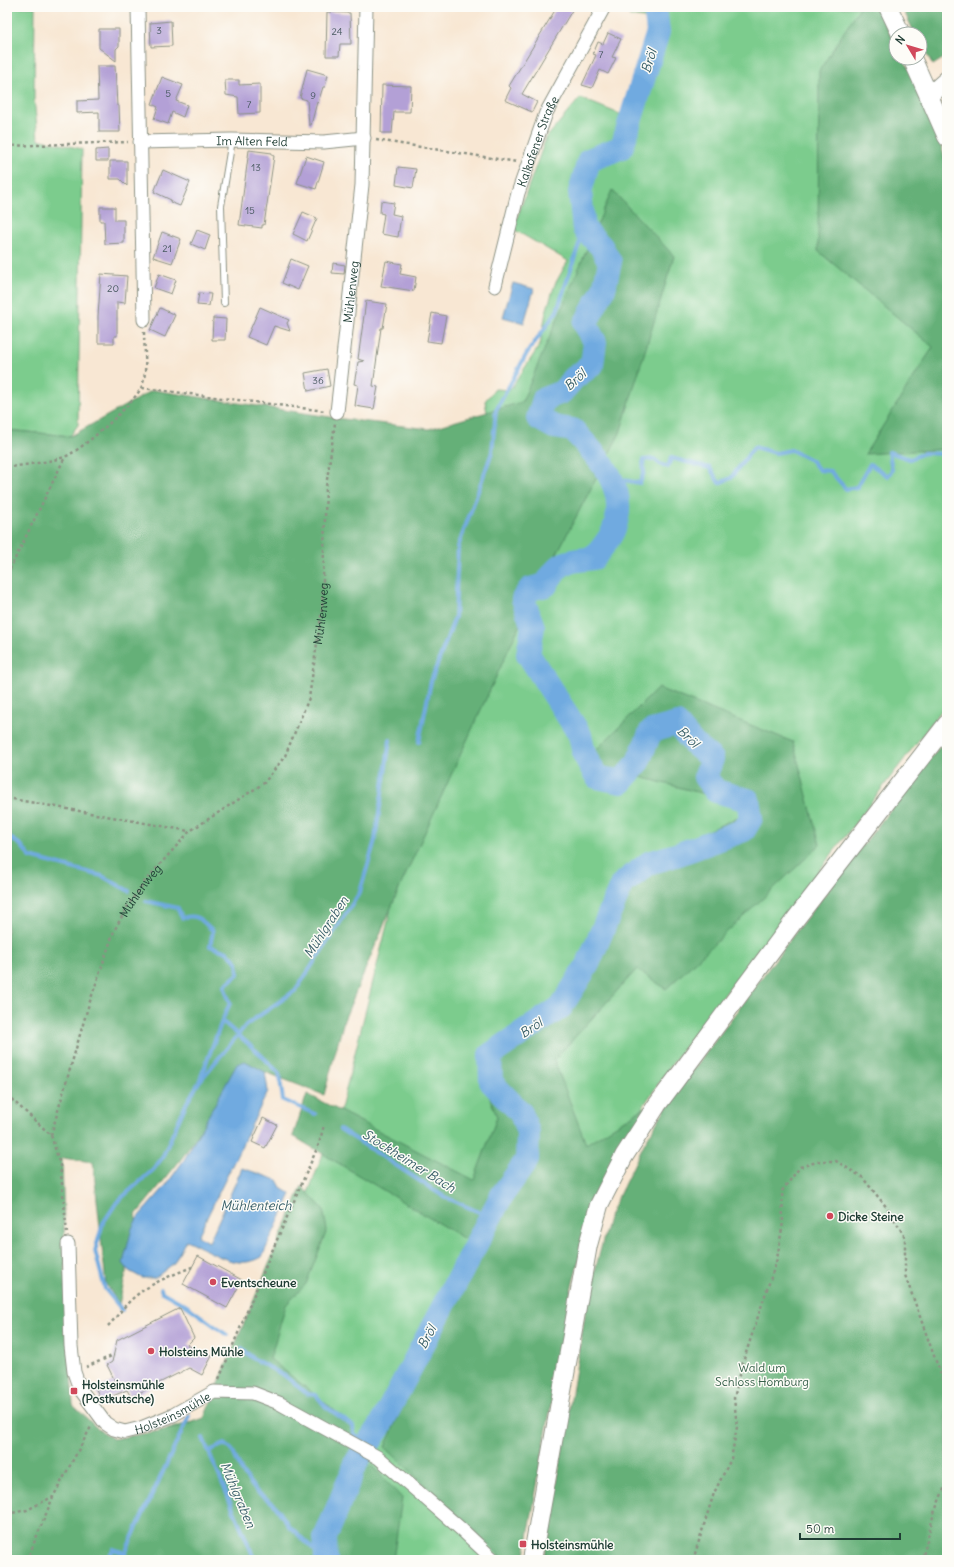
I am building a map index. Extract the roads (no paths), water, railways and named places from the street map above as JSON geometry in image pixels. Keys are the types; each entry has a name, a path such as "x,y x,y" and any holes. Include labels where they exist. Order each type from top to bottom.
{"main road":[{"path":"888,7 897,26"},
{"path":"916,66 947,137"},
{"path":"929,96 947,80"},
{"path":"532,1560 588,1245 599,1205 624,1156 693,1056 794,921 947,724"}],"street":[{"path":"138,7 144,320"},
{"name":"Mühlenweg","path":"337,412 362,185 366,7"},
{"name":"Kalkofener Straße","path":"495,286 527,164 546,113 604,7"},
{"name":"Im Alten Feld","path":"140,142 232,140 324,142 364,138"},
{"name":"Holsteinsmühle","path":"68,1244 71,1346 74,1372 80,1389 105,1423 114,1429 125,1432 141,1428 173,1415 197,1400 214,1392 253,1394 279,1403 353,1442 379,1458 461,1529 494,1560"}],"lane":[{"path":"224,303 222,206 232,140"}],"water":[{"path":"513,283 534,289 524,323 503,317"},
{"name":"Mühlenteich","path":"245,1061 265,1072 268,1091 198,1236 209,1242 242,1168 277,1180 282,1189 291,1194 262,1257 252,1261 233,1261 214,1254 186,1240 174,1263 155,1278 142,1278 129,1271 123,1263 132,1228 138,1217 164,1188 184,1160 237,1064"}],"waterway":[{"name":"Bröl","path":"326,1560 325,1538 357,1461 379,1428 502,1195 527,1160 528,1132 521,1113 491,1082 490,1055 561,1007 588,964 622,884 649,863 679,854 744,830 751,818 748,800 716,791 705,777 712,759 694,744 677,724 651,731 637,764 621,782 597,777 584,754 580,735 528,654 533,627 523,599 530,589 546,585 556,570 565,563 594,558 613,531 618,516 618,502 615,488 610,476 593,452 573,430 554,427 538,418 544,399 562,392 574,378 592,365 595,342 585,324 604,289 610,262 601,246 584,229 580,192 589,160 622,147 658,32 655,7"},
{"path":"419,742 431,681 455,617 458,547 492,452 496,410 527,353 557,311 584,229"},
{"path":"612,478 640,483 644,472 643,460 654,459 660,464 668,467 671,458 710,468 719,483 731,478 754,447 776,453 791,450 811,460 819,470 830,471 846,489 857,487 870,464 888,476 892,470 889,452 910,459 924,453 947,454"},
{"name":"Mühlgraben","path":"199,1082 246,1025 296,990 360,892 375,840 390,740"},
{"name":"Stockheimer Bach","path":"7,836 21,845 30,857 102,876 129,891"},
{"name":"Stockheimer Bach","path":"146,901 178,908 182,918 196,917 203,921 213,931 210,946 227,952 237,962 238,974 224,986 230,1003 222,1021 260,1054 279,1073 283,1100 315,1114"},
{"name":"Mühlgraben","path":"122,1310 105,1289 95,1251 103,1223 117,1202 153,1170 162,1158 186,1104 199,1082 222,1021"},
{"name":"Stockheimer Bach","path":"340,1129 443,1196 490,1217"},
{"path":"161,1289 162,1292 187,1306 227,1335"},
{"path":"242,1349 254,1359 285,1376 307,1394 316,1395 325,1406 353,1426 354,1435 369,1443"},
{"path":"108,1560 113,1549 125,1553 189,1416"},
{"name":"Mühlgraben","path":"203,1438 255,1560"},
{"path":"209,1451 225,1444 232,1450 242,1472 256,1491 274,1504 289,1526 325,1560"},
{"path":"7,1557 15,1560"}],"place":[{"name":"Dicke Steine","path":"830,1216"},
{"name":"Eventscheune","path":"213,1282"},
{"name":"Holsteins Mühle","path":"151,1351"},
{"name":"Holsteinsmühle (Postkutsche)","path":"74,1391"},
{"name":"Holsteinsmühle","path":"523,1544"}],"park label":[{"name":"Wald um Schloss Homburg","path":"762,1374"}]}
